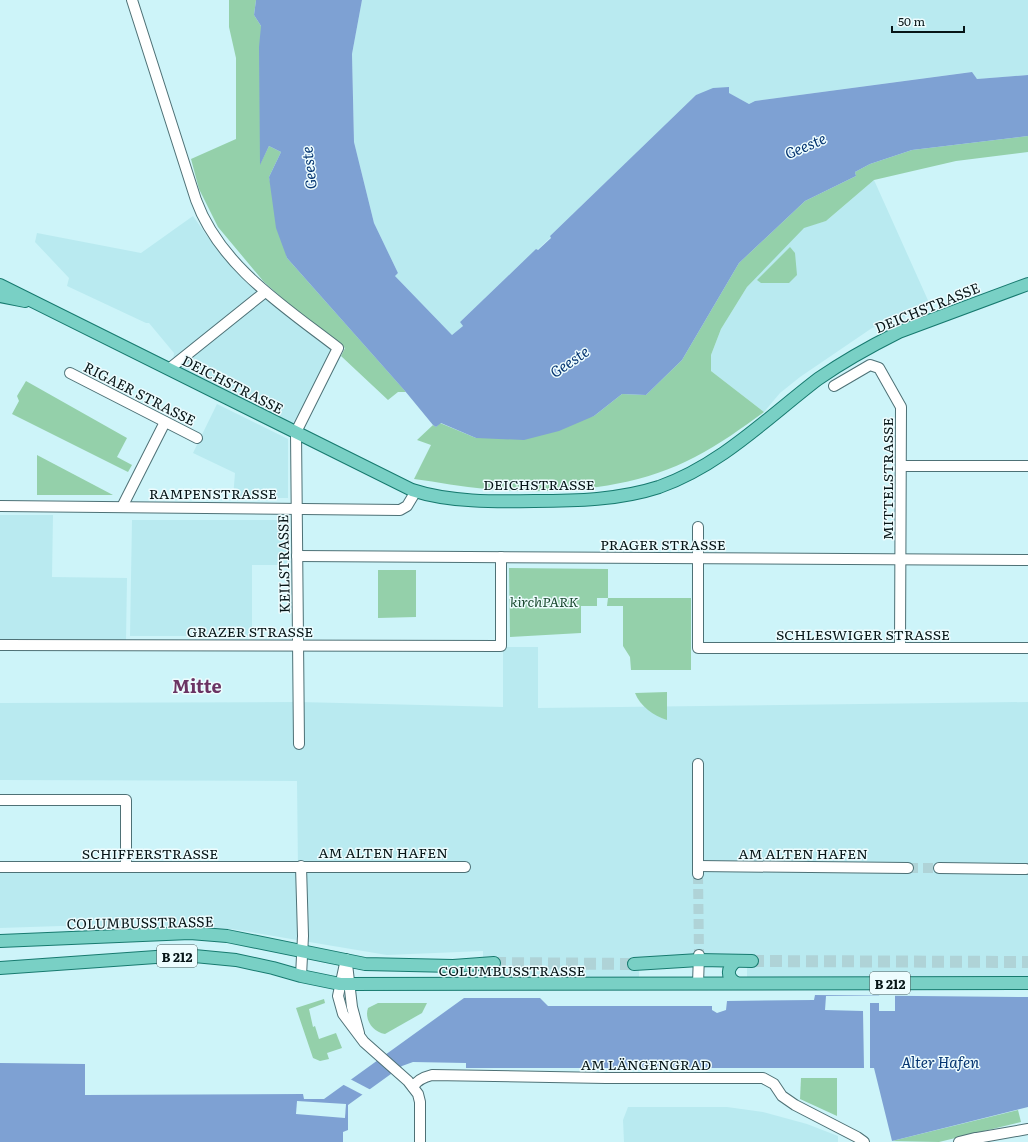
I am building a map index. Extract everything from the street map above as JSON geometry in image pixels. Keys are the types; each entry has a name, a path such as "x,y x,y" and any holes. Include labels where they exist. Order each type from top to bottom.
{"main road":[{"name":"DEICHSTRASSE","path":"0,285 416,491 436,497 524,502 587,501 636,493 659,487 705,466 742,440 819,379 847,360 882,340 899,332 1028,284"},
{"name":"DEICHSTRASSE","path":"0,296 38,303"},
{"name":"COLUMBUSSTRASSE","path":"0,941 190,933 227,936 365,964 413,966 494,963"},
{"name":"COLUMBUSSTRASSE","path":"0,968 184,955 236,960 301,976 345,984 1028,983"},
{"path":"634,964 699,958 752,961"},
{"path":"736,961 728,972 730,978 736,983"}],"street":[{"path":"132,0 202,216 213,235 253,282 338,348 296,432"},
{"path":"169,368 265,292"},
{"name":"MITTELSTRASSE","path":"834,386 870,365 879,368 901,407 902,560 900,647"},
{"name":"RIGAER STRASSE","path":"70,373 197,438"},
{"path":"122,507 165,422"},
{"name":"KEILSTRASSE","path":"296,432 299,744"},
{"path":"901,466 1028,466"},
{"name":"RAMPENSTRASSE","path":"0,506 400,510 407,506 416,491"},
{"path":"698,527 698,559"},
{"name":"PRAGER STRASSE","path":"297,556 1028,560"},
{"name":"GRAZER STRASSE","path":"0,645 501,646 501,557"},
{"name":"SCHLESWIGER STRASSE","path":"698,559 698,648 1028,648"},
{"name":"AM ALTEN HAFEN","path":"698,764 698,870 908,868"},
{"path":"0,800 126,800 126,866"},
{"path":"301,866 303,951 301,976"},
{"name":"AM ALTEN HAFEN","path":"301,866 465,867"},
{"name":"SCHIFFERSTRASSE","path":"0,867 301,866"},
{"path":"939,868 1026,869"},
{"path":"698,983 699,958"},
{"path":"346,959 345,984 338,996 343,1014 361,1038 413,1087 420,1102 420,1142"},
{"name":"AM LÄNGENGRAD","path":"413,1087 424,1077 432,1075 606,1078 763,1078 774,1084 782,1096 795,1105 864,1142"},
{"path":"959,1142 1028,1129"}],"shaded area":[{"path":"362,0 1028,0 1028,75 977,79 971,72 755,101 749,104 728,93 729,88 696,95 550,236 551,237 537,250 536,249 460,322 463,326 452,335 395,276 398,273 374,223 354,142 352,54"},
{"path":"874,180 931,307 872,328 800,377 780,393 764,412 711,371 711,355 721,329 747,287 804,227 826,221"},
{"path":"193,216 207,236 247,283 341,356 303,430 172,367 174,353 149,323 146,323 67,286 69,278 35,242 37,233 141,253"},
{"path":"217,404 288,439 288,498 233,498 235,473 193,453"},
{"path":"0,515 53,515 52,577 127,578 126,641 0,640"},
{"path":"132,520 288,520 288,565 252,565 252,636 130,636"},
{"path":"503,647 538,647 538,708 1028,702 1028,982 747,982 747,960 639,959 639,981 483,979 483,951 387,955 232,929 61,926 0,928 0,873 298,871 297,781 0,780 0,703 299,702 503,707"},
{"path":"628,1107 727,1107 763,1112 807,1124 838,1136 838,1142 624,1142 623,1120"}],"green space":[{"path":"229,0 256,0 254,15 261,26 260,164 269,146 281,152 269,177 287,258 406,392 398,392 388,400 341,356 345,348 290,305 264,282 218,227 199,189 191,159 236,139 236,58 229,27"},
{"path":"1028,136 1028,152 956,161 874,180 826,221 804,228 747,287 721,329 711,355 711,371 764,412 731,436 704,452 671,468 646,477 593,488 512,491 468,487 414,479 431,445 417,440 433,425 436,427 440,423 476,438 594,416 622,394 646,395 682,360 739,263 805,201 856,176 855,172 870,164 912,150"},
{"path":"790,247 795,253 797,275 789,283 761,283 757,280"},
{"path":"26,381 127,438 117,457 132,465 128,472 12,414 19,401 17,396"},
{"path":"37,455 113,495 37,495"},
{"name":"kirchPARK","path":"509,568 608,569 608,598 597,598 597,606 581,606 581,633 510,637"},
{"path":"378,570 416,570 416,617 378,618"},
{"path":"608,598 691,598 691,670 631,670 630,657 623,646 623,606 607,606"},
{"path":"667,692 667,720 648,710 640,702 635,693"},
{"path":"324,999 325,1003 309,1009 313,1027 315,1026 319,1039 336,1033 342,1048 327,1053 329,1059 320,1061 313,1058 296,1008"},
{"path":"378,1003 427,1003 422,1013 385,1034 373,1028 367,1017 368,1008"},
{"path":"801,1078 837,1078 837,1116 800,1099"},
{"path":"1018,1110 1021,1122 939,1142 892,1141"}],"water":[{"name":"Geeste","path":"256,0 362,0 352,54 354,142 374,223 398,273 395,276 452,335 463,326 460,322 536,249 538,250 551,238 550,236 696,95 713,88 729,87 729,93 749,104 755,101 972,72 977,79 1028,75 1028,136 912,150 870,164 855,172 856,176 805,201 739,263 682,360 646,395 622,394 594,416 559,431 524,440 476,438 441,423 436,427 433,425 405,391 287,258 276,228 269,177 281,152 269,146 260,165 259,47 261,26 254,15"},
{"name":"Alter Hafen","path":"815,995 1028,997 1028,1107 892,1141 874,1068 466,1068 466,1063 413,1062 402,1066 348,1105 348,1130 343,1132 343,1142 0,1142 0,1063 85,1064 85,1095 303,1094 304,1099 324,1099 464,998 540,998 548,1006 712,1006 712,1010 717,1013 726,1010 727,1001 814,1000"}],"pier":[{"path":"880,993 895,993 895,1011 879,1011 879,1003 870,1003 870,1068 864,1068 863,1011 825,1010 826,996 879,996"},
{"path":"350,1079 371,1090 365,1096 342,1084"},
{"path":"297,1101 346,1104 345,1118 296,1114"}],"tunnel":[{"path":"908,868 939,868"},
{"path":"698,874 699,955"},
{"path":"752,961 1028,962"},
{"path":"494,963 634,964"}],"district":[{"name":"Mitte","path":"197,685"}]}
